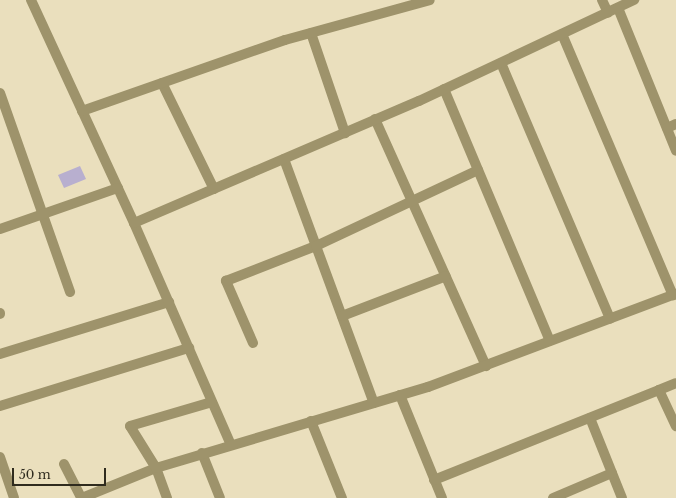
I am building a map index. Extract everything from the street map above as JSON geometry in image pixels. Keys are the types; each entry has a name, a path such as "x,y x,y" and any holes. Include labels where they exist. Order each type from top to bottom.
{"street":[{"path":"31,0 134,223 231,445"},
{"path":"82,111 311,32 430,0"},
{"path":"602,0 608,13"},
{"path":"134,223 375,120 501,63 634,0"},
{"path":"618,8 671,126 676,151"},
{"path":"311,32 345,132"},
{"path":"64,464 82,498 98,495 156,468 400,395 486,366 674,295 562,34"},
{"path":"501,63 610,319"},
{"path":"162,83 214,189"},
{"path":"444,89 550,341"},
{"path":"0,93 70,292"},
{"path":"375,120 486,366"},
{"path":"284,159 374,403"},
{"path":"253,343 226,281 316,246 478,170"},
{"path":"0,229 118,188"},
{"path":"342,316 446,276"},
{"path":"0,354 169,302"},
{"path":"0,406 189,348"},
{"path":"434,480 676,383"},
{"path":"659,390 676,426"},
{"path":"400,395 442,498"},
{"path":"167,498 156,468 130,426 212,402"},
{"path":"590,418 622,498"},
{"path":"311,421 342,498"},
{"path":"202,454 220,498"},
{"path":"0,457 14,498"},
{"path":"553,498 612,473"}],"building":[{"path":"80,166 86,179 64,188 58,175"}]}
